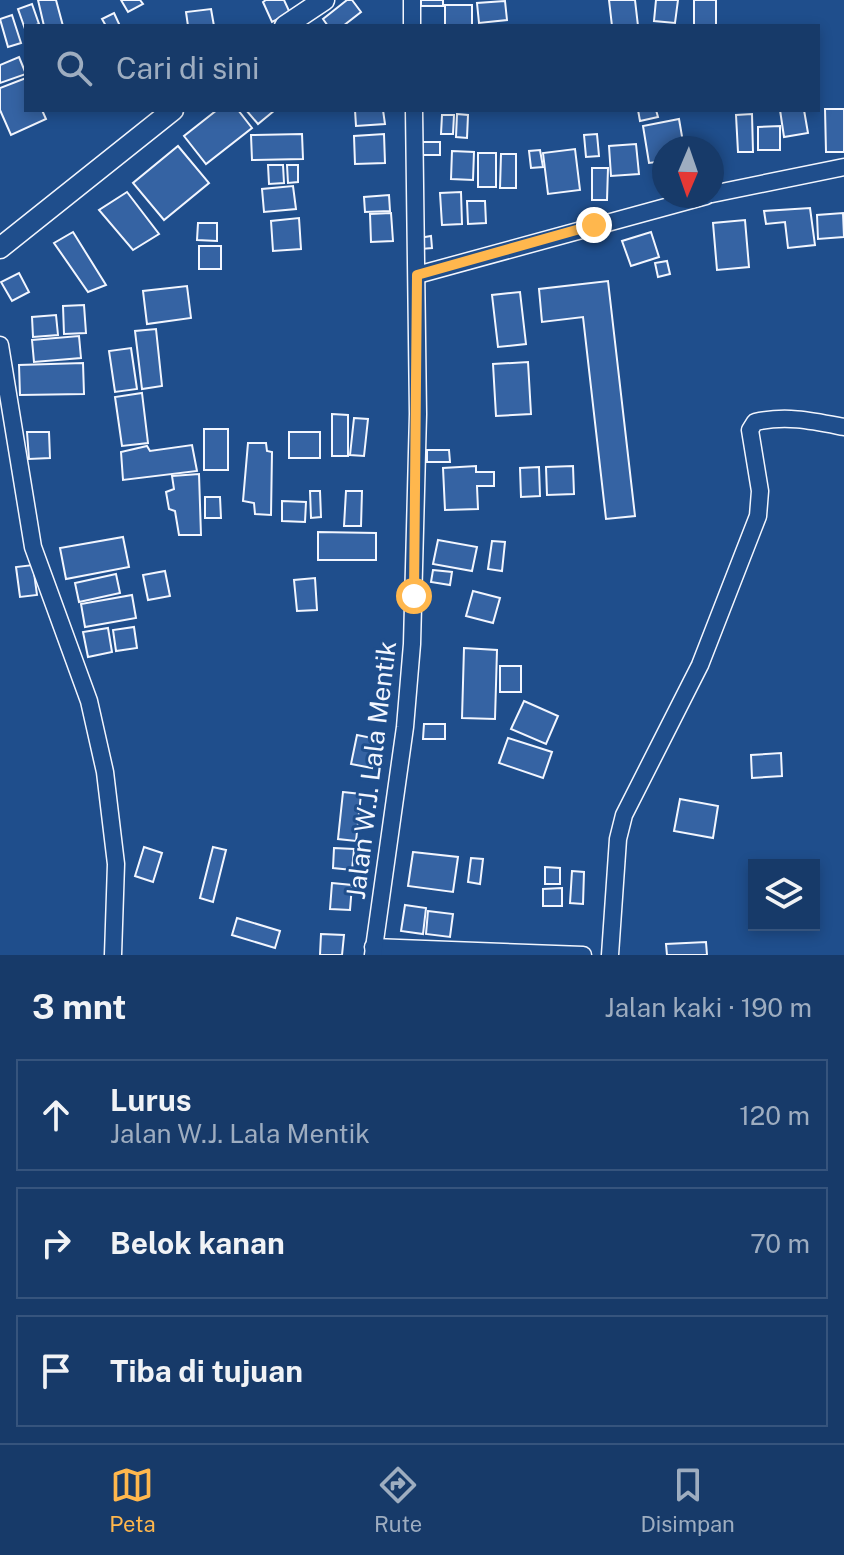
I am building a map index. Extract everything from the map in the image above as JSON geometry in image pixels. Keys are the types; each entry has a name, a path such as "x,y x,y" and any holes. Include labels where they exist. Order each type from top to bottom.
{"street":[{"path":"288,24 324,0"},
{"path":"412,0 412,24"},
{"path":"0,248 170,112"},
{"name":"Jalan W.J. Lala Mentik","path":"373,951 405,727 412,644 417,275 414,112"},
{"path":"724,192 844,167"},
{"path":"417,275 662,208"},
{"path":"0,345 33,547 89,701 105,772 116,864 113,955"},
{"path":"610,955 618,839 624,815 700,665 758,516 760,491 750,430 755,422 774,417 802,418 844,427"},
{"path":"373,951 583,955"}],"building":[{"path":"38,0 56,0 62,24 44,24"},
{"path":"121,0 140,0 143,4 128,12"},
{"path":"284,0 290,13 272,22 263,2"},
{"path":"347,0 352,0 361,12 346,24 327,24 323,19"},
{"path":"421,0 443,0 443,6 421,6"},
{"path":"609,0 635,0 638,24 612,24"},
{"path":"656,0 678,0 675,23 654,21"},
{"path":"694,0 716,0 716,24 694,24"},
{"path":"505,1 507,20 479,23 477,3"},
{"path":"32,4 39,24 24,26 18,9"},
{"path":"445,5 472,5 472,24 445,24"},
{"path":"211,9 214,24 188,24 186,12"},
{"path":"114,13 119,24 105,24 102,19"},
{"path":"12,15 21,43 8,47 0,19"},
{"path":"19,57 24,75 0,83 0,65"},
{"path":"24,79 24,112 43,112 46,119 11,135 0,110 0,88"},
{"path":"825,109 844,109 844,152 826,152"},
{"path":"214,112 240,112 252,128 206,164 184,136"},
{"path":"248,112 273,112 258,124"},
{"path":"355,112 383,112 385,124 356,126"},
{"path":"638,112 657,112 658,117 640,121"},
{"path":"780,112 804,112 808,133 784,137"},
{"path":"457,114 468,115 467,138 456,137"},
{"path":"752,114 753,152 738,152 736,115"},
{"path":"442,115 454,115 453,134 441,134"},
{"path":"679,119 682,136 652,136 652,163 649,163 643,126"},
{"path":"780,126 780,150 758,150 758,127"},
{"path":"302,134 303,159 252,160 251,135"},
{"path":"384,134 385,163 355,164 354,136"},
{"path":"597,134 599,156 586,157 584,135"},
{"path":"422,142 440,142 440,155 422,155"},
{"path":"636,144 639,174 611,176 609,146"},
{"path":"178,146 209,183 164,220 133,183"},
{"path":"575,149 580,190 548,194 543,153"},
{"path":"540,150 543,167 531,168 529,151"},
{"path":"452,151 474,152 473,180 451,179"},
{"path":"478,153 496,153 496,187 478,187"},
{"path":"501,154 516,154 516,188 500,188"},
{"path":"268,165 283,165 284,183 269,184"},
{"path":"287,165 298,165 298,182 288,183"},
{"path":"592,168 608,168 607,200 592,200"},
{"path":"293,186 296,209 264,212 262,189"},
{"path":"127,192 159,234 133,250 99,210"},
{"path":"461,192 462,224 442,225 440,193"},
{"path":"389,195 390,211 365,212 364,197"},
{"path":"467,201 485,201 486,223 468,224"},
{"path":"810,208 815,245 788,248 785,222 766,224 764,211"},
{"path":"391,213 393,241 371,242 370,214"},
{"path":"843,213 844,237 818,239 817,215"},
{"path":"299,218 301,249 273,251 271,221"},
{"path":"745,220 749,267 717,270 713,223"},
{"path":"198,223 217,223 217,241 197,240"},
{"path":"73,232 106,285 88,292 54,243"},
{"path":"651,232 659,257 631,266 622,241"},
{"path":"431,236 432,248 421,249 419,238"},
{"path":"199,246 221,246 221,269 199,269"},
{"path":"667,261 670,274 658,277 655,263"},
{"path":"19,273 29,292 12,301 1,282"},
{"path":"608,281 635,516 606,519 583,317 542,322 539,289"},
{"path":"187,286 191,318 147,324 143,291"},
{"path":"520,292 526,344 498,347 492,295"},
{"path":"84,305 86,333 64,334 63,306"},
{"path":"56,315 58,335 33,337 32,317"},
{"path":"156,329 162,386 142,389 135,331"},
{"path":"79,336 81,358 34,362 32,340"},
{"path":"131,348 137,389 115,392 109,351"},
{"path":"528,362 531,414 496,416 493,364"},
{"path":"83,363 84,394 20,395 19,365"},
{"path":"142,393 148,443 122,446 115,397"},
{"path":"332,414 348,415 348,456 332,456"},
{"path":"354,418 368,419 364,456 350,455"},
{"path":"204,429 228,429 228,470 204,470"},
{"path":"27,432 49,432 50,458 29,459"},
{"path":"289,432 320,432 320,458 289,458"},
{"path":"248,443 266,443 267,451 272,452 271,515 255,514 254,503 243,501"},
{"path":"192,445 197,471 123,480 121,452 147,446 150,451"},
{"path":"427,450 449,450 450,462 427,462"},
{"path":"476,466 476,472 494,472 494,486 477,486 478,509 445,510 443,468"},
{"path":"573,466 574,494 547,495 546,467"},
{"path":"539,467 540,496 521,497 520,468"},
{"path":"199,474 201,535 179,535 175,511 169,509 166,492 174,489 172,476"},
{"path":"310,491 320,491 321,517 311,518"},
{"path":"346,491 362,491 361,526 344,526"},
{"path":"205,497 220,497 221,518 205,518"},
{"path":"282,501 306,502 305,522 282,521"},
{"path":"318,532 376,533 376,560 318,560"},
{"path":"123,537 129,567 66,579 60,548"},
{"path":"438,540 477,547 472,571 433,564"},
{"path":"492,541 505,542 502,571 488,569"},
{"path":"33,565 37,595 20,597 16,567"},
{"path":"433,570 452,572 450,585 431,582"},
{"path":"165,571 170,596 148,600 143,575"},
{"path":"116,574 120,593 79,602 75,583"},
{"path":"315,578 317,610 297,611 294,580"},
{"path":"473,591 500,598 493,623 466,616"},
{"path":"132,595 136,618 85,627 81,604"},
{"path":"134,627 137,648 116,651 113,630"},
{"path":"108,628 112,652 88,657 83,632"},
{"path":"464,648 497,650 495,719 462,718"},
{"path":"500,666 521,666 521,692 500,692"},
{"path":"524,701 558,716 546,744 511,729"},
{"path":"424,724 445,724 445,739 423,739"},
{"path":"357,735 377,739 372,768 351,764"},
{"path":"508,738 552,752 543,778 499,763"},
{"path":"781,753 782,776 752,778 751,755"},
{"path":"343,792 361,794 356,841 338,839"},
{"path":"680,799 718,806 713,838 674,831"},
{"path":"144,847 162,853 153,882 135,876"},
{"path":"213,847 226,850 213,902 200,898"},
{"path":"334,848 354,849 352,870 333,868"},
{"path":"413,852 458,857 453,892 408,886"},
{"path":"471,858 483,859 480,884 468,882"},
{"path":"545,867 560,868 560,884 545,884"},
{"path":"572,871 584,872 583,904 570,903"},
{"path":"332,883 352,885 350,910 330,909"},
{"path":"562,888 562,906 543,906 543,889"},
{"path":"405,905 426,908 423,934 401,931"},
{"path":"428,911 453,914 450,937 426,934"},
{"path":"237,918 280,931 275,948 232,935"},
{"path":"321,934 344,935 342,955 320,955"},
{"path":"706,942 707,955 667,955 666,944"}],"route":[{"path":"414,596 417,275 594,225"}]}
